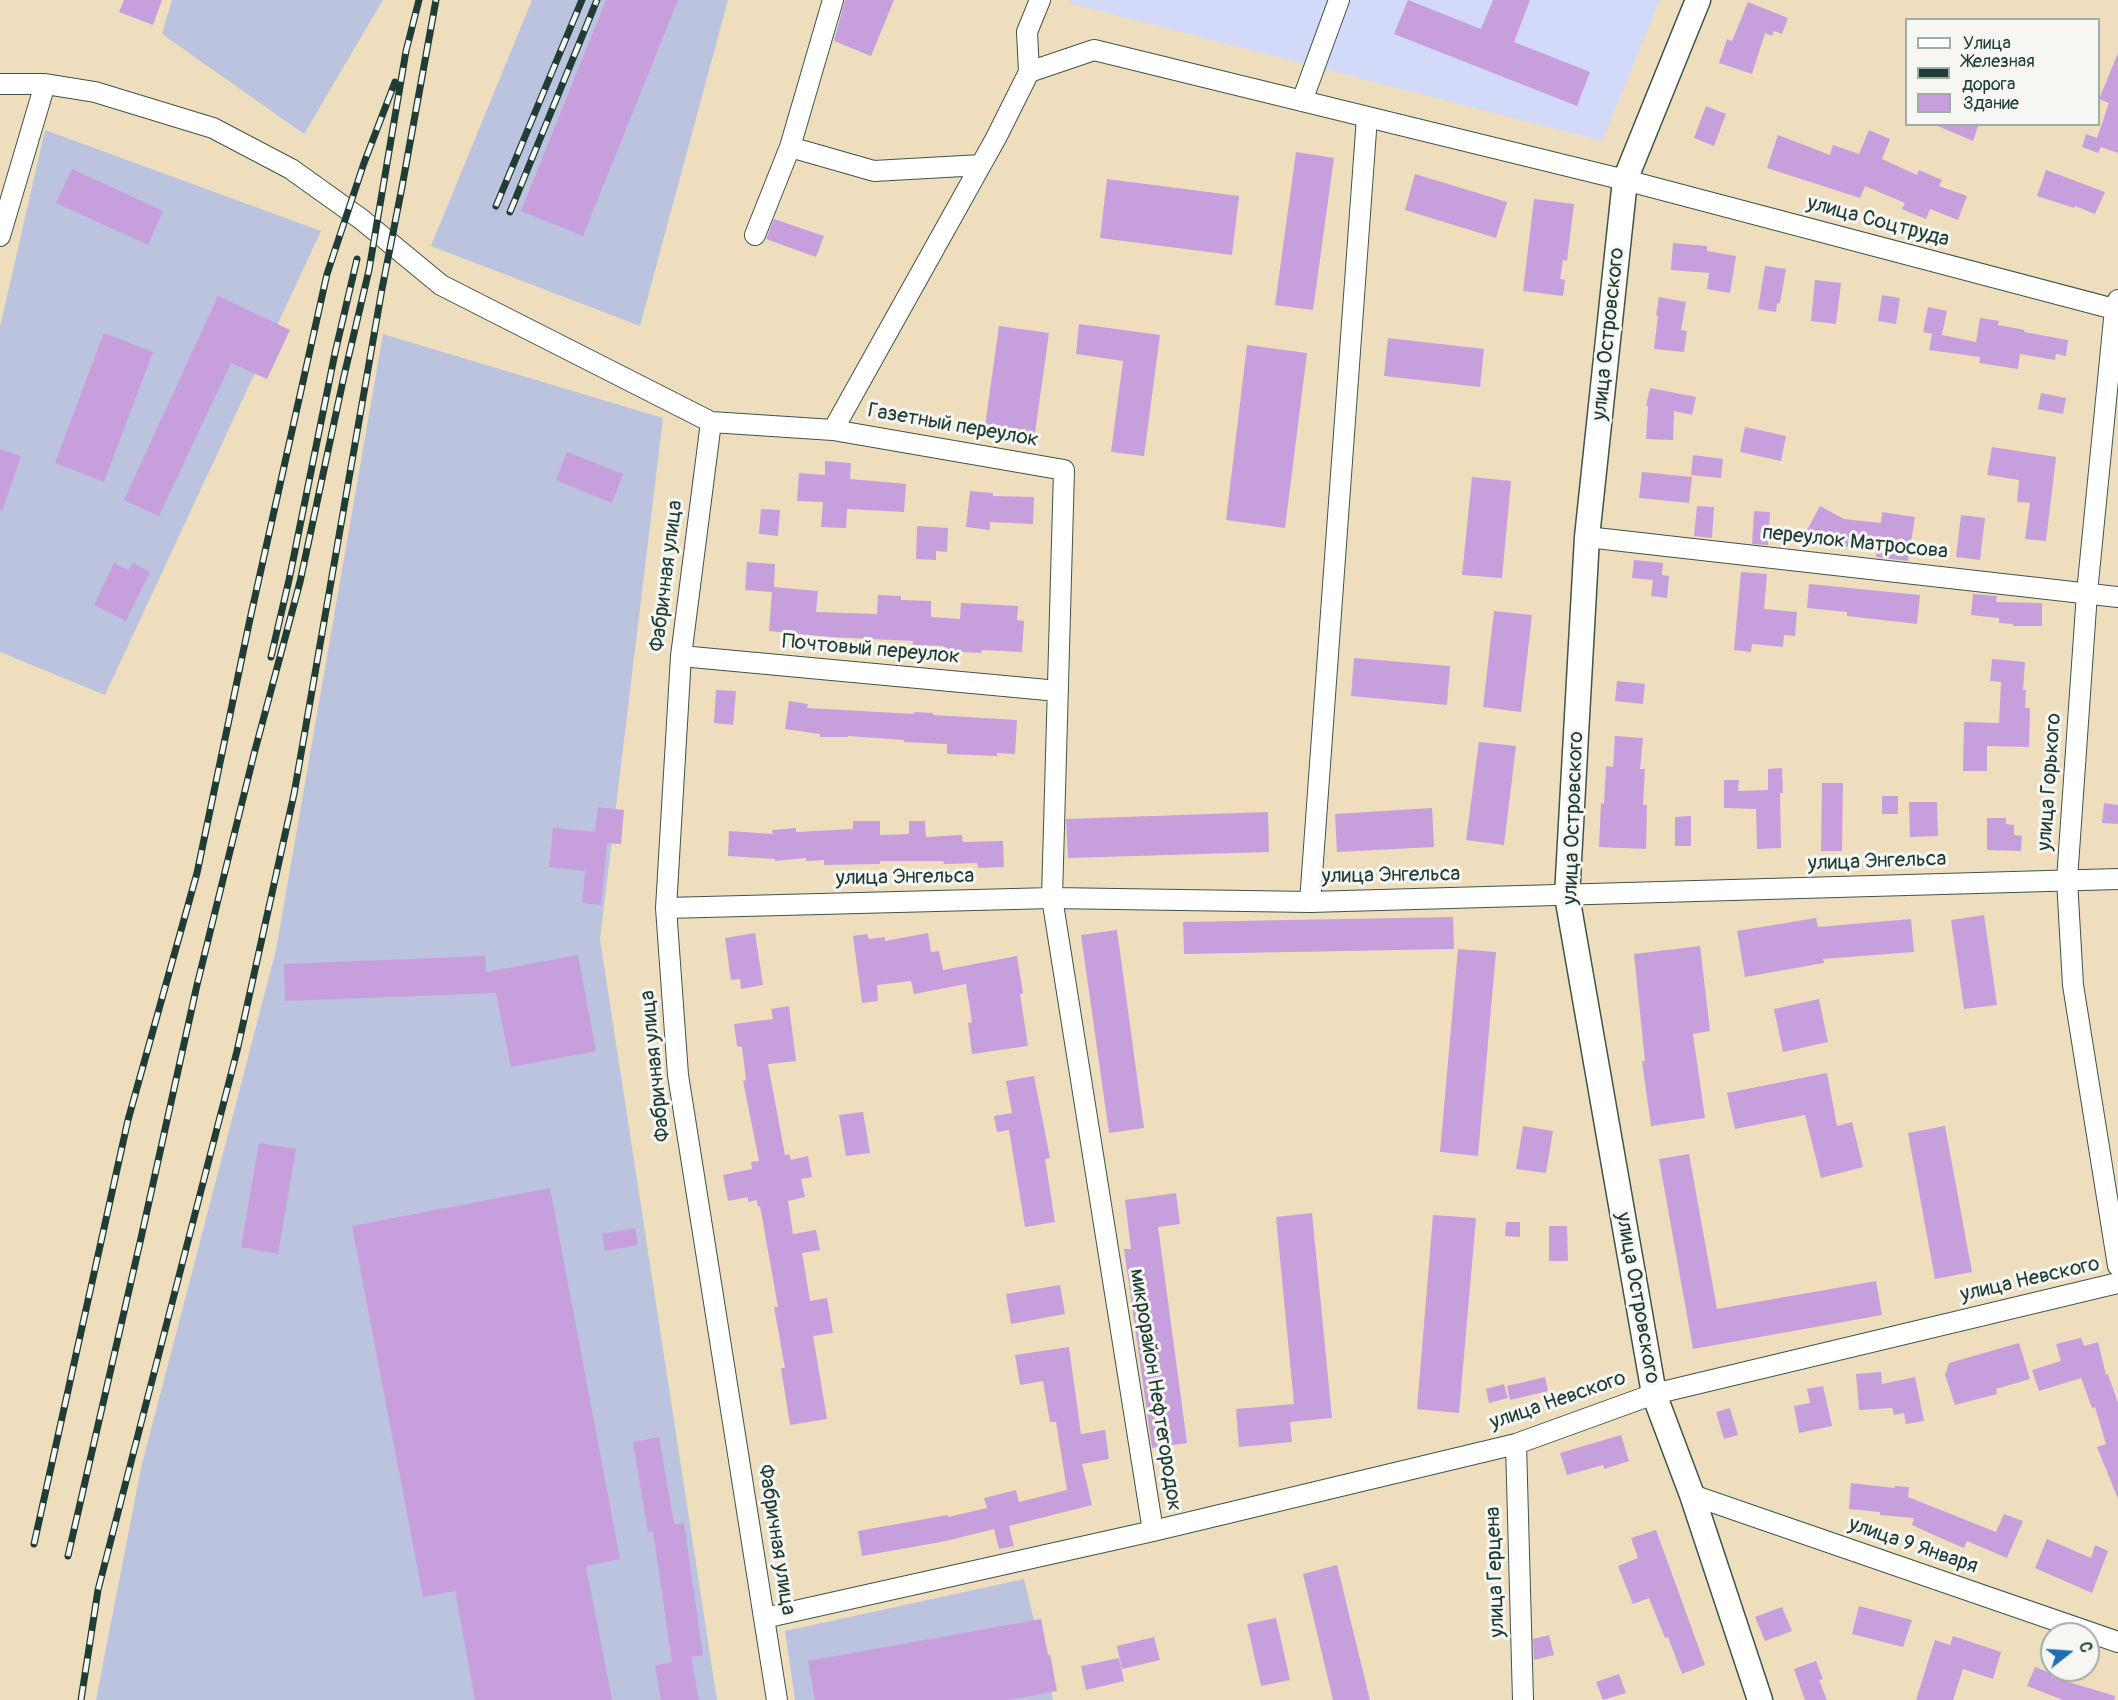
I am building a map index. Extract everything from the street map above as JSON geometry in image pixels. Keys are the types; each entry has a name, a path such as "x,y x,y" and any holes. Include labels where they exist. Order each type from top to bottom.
{"main road":[{"name":"улица Островского","path":"1698,0 1625,180 1587,537 1567,896 1654,1394 1692,1495 1760,1700"}],"street":[{"path":"755,235 790,147 833,0"},
{"path":"833,429 981,165 1029,72 1027,32 1040,0"},
{"path":"1302,101 1340,0"},
{"name":"улица Соцтруда","path":"1029,72 1094,50 1625,180 2117,306"},
{"path":"0,84 45,84 94,92 213,128 291,169 361,219 441,285 711,422"},
{"path":"0,236 45,84"},
{"path":"1310,902 1367,117"},
{"path":"790,147 874,171 981,165"},
{"name":"улица Горького","path":"2117,306 2087,593 2067,880 2073,985 2118,1266"},
{"name":"Газетный переулок","path":"711,422 833,429 1064,470"},
{"name":"Фабричная улица","path":"711,422 681,656 666,908 678,1075 777,1700"},
{"name":"микрорайон Нефтегородок","path":"764,1618 1153,1531 1052,898 1064,470"},
{"name":"переулок Матросова","path":"1587,537 2118,597"},
{"name":"Почтовый переулок","path":"681,656 1058,691"},
{"name":"улица Энгельса","path":"666,908 1052,898 1310,902 2118,879"},
{"name":"улица Невского","path":"1153,1531 1516,1444 1654,1394 2118,1283"},
{"name":"улица Герцена","path":"1516,1444 1523,1700"},
{"name":"улица 9 Января","path":"1692,1495 2118,1642"}],"shaded area":[{"path":"172,0 383,0 304,134 162,34"},
{"path":"532,0 728,0 640,326 431,246"},
{"path":"1071,0 1660,0 1602,141 1069,3"},
{"path":"45,130 321,231 105,695 0,652 0,327"},
{"path":"383,334 663,418 600,939 717,1700 96,1700 141,1468 276,950"},
{"path":"1024,1579 1053,1700 795,1700 785,1631"}],"building":[{"path":"124,0 162,0 153,25 119,12"},
{"path":"606,0 678,0 583,236 521,211"},
{"path":"845,0 894,0 871,56 834,41"},
{"path":"1408,0 1481,29 1493,0 1530,0 1514,42 1590,72 1577,106 1394,34"},
{"path":"1748,2 1788,18 1782,34 1774,31 1772,36 1765,33 1752,74 1719,63 1727,39 1732,41"},
{"path":"2118,53 2118,153 2101,147 2098,153 2082,147 2086,134 2097,138 2109,103 2100,99"},
{"path":"1706,106 1726,114 1714,146 1694,138"},
{"path":"1938,126 1978,126 1973,141"},
{"path":"1869,130 1890,139 1882,159 1917,175 1919,170 1942,180 1939,186 1967,196 1958,220 1930,209 1926,219 1902,209 1905,203 1865,186 1860,198 1767,168 1778,135 1830,155 1833,145 1859,154"},
{"path":"1296,152 1334,158 1313,310 1275,305"},
{"path":"72,169 163,211 148,245 56,203"},
{"path":"2046,170 2105,192 2095,214 2037,196"},
{"path":"1415,174 1507,202 1496,238 1405,210"},
{"path":"1107,179 1239,196 1232,255 1100,238"},
{"path":"1534,199 1574,204 1567,261 1563,260 1560,279 1565,280 1563,296 1523,291"},
{"path":"774,219 824,236 816,257 766,239"},
{"path":"1673,243 1707,246 1707,251 1736,256 1730,293 1707,289 1709,273 1671,270"},
{"path":"1765,266 1786,269 1780,303 1777,304 1776,312 1758,309"},
{"path":"1815,280 1841,283 1836,324 1811,321"},
{"path":"1882,295 1900,298 1896,324 1878,321"},
{"path":"218,296 290,330 267,379 231,363 159,516 124,500"},
{"path":"1659,297 1686,302 1681,330 1687,331 1684,352 1654,349"},
{"path":"1928,307 1947,311 1942,335 1976,342 1980,318 1999,321 1998,325 2068,340 2066,356 2056,354 2055,360 2020,354 2018,369 1979,363 1980,357 1929,350 1932,334 1923,332"},
{"path":"1079,324 1160,335 1144,456 1111,452 1123,361 1076,354"},
{"path":"999,326 1049,333 1035,433 985,426"},
{"path":"104,333 153,352 104,482 55,463"},
{"path":"1388,338 1484,349 1480,387 1384,376"},
{"path":"1247,345 1307,353 1285,528 1226,520"},
{"path":"1650,388 1696,397 1692,415 1674,411 1673,440 1646,439 1648,406 1646,406"},
{"path":"2041,393 2066,398 2063,414 2038,409"},
{"path":"1745,427 1786,436 1781,461 1740,452"},
{"path":"1992,447 2056,457 2046,541 2025,539 2030,503 2017,502 2019,480 1987,475"},
{"path":"0,449 21,456 2,511 0,510"},
{"path":"567,452 623,474 612,503 556,480"},
{"path":"1693,455 1723,459 1721,478 1691,475"},
{"path":"825,461 851,463 850,479 906,484 904,512 847,509 846,528 821,527 823,502 797,501 799,473 825,475"},
{"path":"1642,472 1692,477 1689,503 1639,498"},
{"path":"1472,477 1511,481 1502,578 1462,575"},
{"path":"970,491 993,493 993,496 1034,497 1033,524 990,522 990,530 966,527"},
{"path":"1697,506 1714,507 1712,538 1694,536"},
{"path":"1820,506 1844,519 1881,523 1882,512 1915,517 1908,561 1876,557 1877,550 1814,543 1815,531 1807,530"},
{"path":"761,509 780,510 778,536 759,534"},
{"path":"1754,511 1770,512 1768,545 1752,544"},
{"path":"1961,515 1985,518 1980,560 1956,557"},
{"path":"917,526 948,528 947,552 936,551 936,560 916,559"},
{"path":"1634,560 1663,563 1662,575 1669,576 1667,598 1651,596 1653,580 1632,578"},
{"path":"747,562 775,564 774,587 818,591 816,612 877,614 878,595 901,596 901,600 931,601 931,617 960,619 961,603 1018,606 1017,620 1024,621 1022,652 943,651 943,646 912,645 913,641 769,631 772,592 745,590"},
{"path":"114,563 129,570 133,563 150,572 126,621 94,605"},
{"path":"1741,572 1767,574 1764,609 1797,612 1795,636 1784,635 1783,647 1752,644 1751,652 1734,650"},
{"path":"1809,584 1920,595 1917,624 1847,616 1847,612 1807,608"},
{"path":"1973,594 1997,596 1996,602 2042,603 2042,626 2013,626 2013,624 1999,623 1999,618 1971,615"},
{"path":"1494,611 1532,615 1521,712 1483,707"},
{"path":"1354,658 1450,666 1447,705 1351,696"},
{"path":"1992,659 2025,662 2023,690 2026,690 2025,708 2030,708 2029,747 1987,746 1987,771 1963,771 1964,722 1999,723 2001,682 1990,681"},
{"path":"1617,681 1645,684 1643,704 1615,701"},
{"path":"716,690 736,691 733,725 714,723"},
{"path":"789,701 808,704 807,708 933,713 933,715 1017,720 1015,754 997,753 997,756 947,754 947,744 848,736 820,737 820,734 785,729"},
{"path":"1615,736 1643,738 1640,769 1645,769 1643,805 1647,805 1646,849 1599,847 1606,766 1613,767"},
{"path":"1479,742 1516,746 1504,845 1466,840"},
{"path":"1782,768 1781,848 1757,849 1756,809 1724,808 1724,780 1739,780 1738,791 1768,790 1768,769"},
{"path":"1822,783 1843,783 1842,851 1821,851"},
{"path":"1882,796 1898,796 1898,814 1882,814"},
{"path":"1909,802 1937,802 1938,836 1910,837"},
{"path":"2104,803 2118,805 2118,824 2102,823"},
{"path":"598,807 624,810 621,844 607,843 601,905 582,903 585,871 549,867 553,828 595,832"},
{"path":"1432,808 1434,847 1337,852 1335,814"},
{"path":"1268,812 1269,852 1068,858 1066,819"},
{"path":"1691,816 1691,846 1675,846 1675,817"},
{"path":"1987,818 2006,818 2006,824 2014,825 2014,835 2022,836 2021,851 1987,850"},
{"path":"853,821 880,821 880,835 909,834 909,821 925,821 926,837 962,835 963,842 1003,841 1004,867 978,868 977,863 944,864 943,861 880,861 880,864 824,865 824,860 806,861 806,858 775,861 775,859 728,856 729,831 773,834 772,830 796,828 796,832 853,829"},
{"path":"1984,915 1997,1005 1964,1009 1951,920"},
{"path":"1453,917 1454,949 1184,954 1183,922"},
{"path":"1816,918 1818,927 1911,919 1914,952 1823,959 1824,963 1745,977 1737,931"},
{"path":"1117,930 1144,1128 1109,1133 1081,935"},
{"path":"755,933 763,985 741,989 740,979 731,980 725,938"},
{"path":"928,933 931,952 939,951 943,970 1017,956 1028,1046 972,1054 968,1023 972,1022 966,984 914,994 911,981 877,985 878,1001 862,1003 853,936 867,934 869,939 885,937 885,941"},
{"path":"1700,946 1710,1031 1693,1034 1705,1118 1651,1126 1642,1061 1645,1061 1634,954"},
{"path":"1458,949 1496,952 1478,1156 1440,1152"},
{"path":"578,955 596,1051 511,1067 496,993 285,1001 284,964 485,956 486,972"},
{"path":"1819,999 1828,1042 1783,1052 1774,1009"},
{"path":"789,1006 796,1061 768,1064 785,1155 789,1154 791,1160 808,1156 812,1177 801,1179 805,1197 788,1201 793,1234 816,1230 820,1250 802,1253 810,1301 827,1298 833,1333 813,1336 827,1419 790,1425 781,1368 785,1368 774,1307 778,1307 760,1206 758,1207 757,1200 748,1202 748,1197 728,1201 723,1175 752,1169 751,1162 759,1161 743,1081 746,1080 742,1047 737,1046 734,1024 773,1019 771,1009"},
{"path":"1827,1073 1837,1126 1852,1122 1863,1167 1821,1178 1805,1115 1735,1129 1727,1093"},
{"path":"1034,1076 1050,1158 1045,1159 1055,1222 1025,1227 1009,1130 997,1132 994,1116 1012,1113 1006,1081"},
{"path":"863,1112 870,1153 846,1156 839,1115"},
{"path":"1523,1126 1553,1131 1546,1173 1516,1169"},
{"path":"1945,1126 1972,1272 1935,1279 1908,1133"},
{"path":"259,1143 296,1149 278,1254 241,1247"},
{"path":"1689,1154 1717,1309 1876,1281 1882,1315 1693,1349 1659,1159"},
{"path":"550,1188 620,1559 586,1566 612,1700 475,1700 455,1591 423,1597 352,1226"},
{"path":"1176,1193 1180,1224 1158,1227 1187,1443 1152,1448 1124,1249 1131,1249 1125,1200"},
{"path":"1312,1213 1332,1418 1290,1422 1292,1442 1239,1447 1236,1409 1294,1404 1276,1217"},
{"path":"1433,1215 1476,1218 1459,1413 1417,1409"},
{"path":"1506,1222 1520,1222 1520,1237 1505,1236"},
{"path":"1549,1226 1567,1226 1568,1261 1549,1261"},
{"path":"635,1228 638,1245 605,1251 602,1234"},
{"path":"1060,1285 1065,1314 1011,1324 1006,1294"},
{"path":"2081,1338 2084,1346 2098,1342 2106,1375 2108,1374 2118,1403 2118,1499 2097,1447 2106,1444 2095,1407 2092,1408 2081,1378 2039,1391 2032,1370 2061,1361 2056,1344"},
{"path":"2019,1343 2030,1379 1996,1389 1997,1394 1955,1405 1945,1375 1949,1363"},
{"path":"1069,1347 1081,1434 1105,1430 1109,1459 1082,1464 1092,1505 1009,1526 1014,1546 999,1549 994,1529 946,1541 862,1556 858,1531 948,1515 948,1517 987,1508 984,1498 1016,1490 1019,1502 1067,1490 1056,1422 1050,1422 1043,1381 1020,1385 1015,1355"},
{"path":"1881,1372 1882,1384 1915,1377 1924,1421 1906,1424 1904,1413 1894,1415 1892,1408 1859,1410 1856,1374"},
{"path":"1545,1377 1548,1391 1510,1400 1507,1386"},
{"path":"1504,1384 1508,1398 1489,1403 1486,1389"},
{"path":"1823,1386 1832,1426 1799,1433 1794,1406 1810,1403 1807,1389"},
{"path":"1730,1408 1738,1435 1724,1439 1716,1412"},
{"path":"1621,1435 1629,1461 1604,1469 1603,1465 1567,1475 1560,1453"},
{"path":"659,1437 674,1524 684,1523 703,1655 691,1657 699,1700 661,1700 655,1666 672,1662 653,1531 648,1532 633,1442"},
{"path":"1851,1483 1894,1488 1895,1486 1909,1487 1908,1497 1996,1532 2004,1514 2023,1521 2007,1558 1967,1541 1964,1548 1945,1540 1912,1525 1914,1518 1849,1509"},
{"path":"1656,1530 1705,1665 1682,1674 1668,1637 1665,1638 1649,1598 1633,1604 1618,1566 1638,1558 1631,1538"},
{"path":"2047,1539 2091,1558 2095,1545 2108,1551 2092,1593 2035,1568"},
{"path":"1337,1565 1370,1700 1333,1700 1303,1574"},
{"path":"1859,1606 1912,1620 1903,1647 1852,1634"},
{"path":"1782,1607 1792,1631 1765,1641 1755,1617"},
{"path":"1276,1618 1290,1680 1261,1686 1247,1624"},
{"path":"1041,1619 1057,1691 1008,1700 815,1700 808,1661"},
{"path":"1549,1635 1554,1655 1534,1660 1533,1639"},
{"path":"1953,1636 2001,1652 1993,1679 1963,1669 1953,1700 1916,1700 1935,1640 1950,1645"},
{"path":"1154,1637 1160,1660 1122,1669 1117,1646"},
{"path":"1119,1658 1124,1681 1086,1690 1081,1666"},
{"path":"1816,1661 1823,1679 1819,1680 1827,1700 1805,1700 1794,1669"},
{"path":"2035,1667 2040,1669 2040,1682 2069,1682 2115,1696 2114,1700 2063,1700 2027,1686"},
{"path":"1619,1674 1626,1693 1603,1700 1596,1682"}],"railway":[{"path":"68,1556 197,985 254,754 300,582 369,270 406,51 419,0"},
{"path":"81,1700 98,1590 237,1051 294,794 382,289 436,0"},
{"path":"496,206 582,0"},
{"path":"510,212 597,0"},
{"path":"34,1544 128,1120 197,873 250,619 327,274 364,163 395,82"},
{"path":"271,657 357,259"}]}
